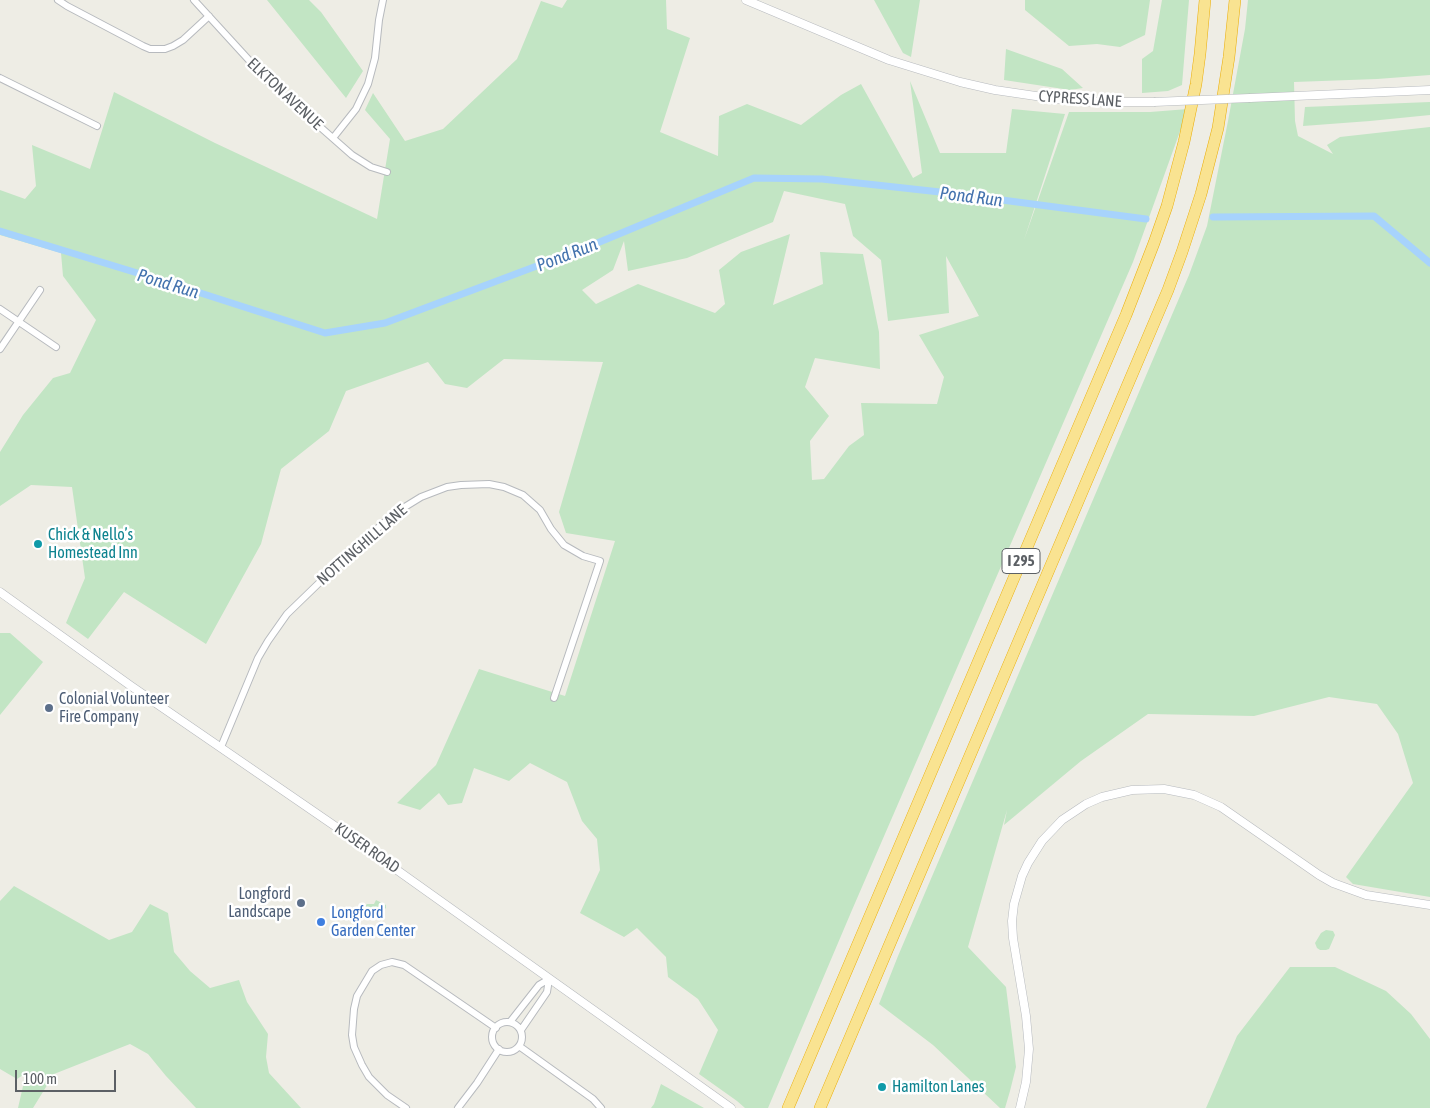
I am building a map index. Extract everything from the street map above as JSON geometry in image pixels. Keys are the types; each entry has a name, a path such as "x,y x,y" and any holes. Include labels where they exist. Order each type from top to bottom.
{"highway":[{"name":"I 295","path":"788,1108 1126,315 1154,242 1170,197 1184,142 1198,74 1205,0"},
{"name":"I 295","path":"820,1108 1164,299 1182,252 1201,194 1218,128 1230,57 1235,0"}],"street":[{"path":"58,0 75,11 150,49 165,49 180,42 209,16"},
{"name":"ELKTON AVENUE","path":"194,0 268,82 352,155 362,162 387,172"},
{"path":"332,138 356,109 368,84 375,58 383,0"},
{"name":"CYPRESS LANE","path":"746,0 889,60 960,82 995,90 1056,99 1093,102 1154,102 1430,90"},
{"path":"0,78 97,126"},
{"path":"0,349 40,290"},
{"path":"0,309 56,347"},
{"name":"NOTTINGHILL LANE","path":"220,747 258,658 287,614 395,512 421,497 461,485 489,484 504,487 523,495 540,510 551,529 564,545 583,556 600,561 554,698"},
{"name":"KUSER ROAD","path":"0,592 345,833 730,1108"},
{"path":"1020,1108 1026,1082 1029,1049 1026,1016 1013,938 1014,904 1022,876 1042,841 1062,820 1086,804 1102,797 1132,790 1164,789 1194,795 1220,807 1333,883 1366,896 1430,905"},
{"path":"406,1108 387,1095 369,1077 354,1047 352,1035 357,996 372,971 380,965 392,962 404,965 496,1028"},
{"path":"510,1022 539,985 549,979"},
{"path":"520,1030 547,992 549,979"},
{"path":"510,1022 520,1030 522,1038 519,1046 508,1052 499,1049 493,1039 496,1028 502,1023 510,1022"},
{"path":"519,1046 588,1095 601,1108"},
{"path":"458,1108 499,1049"}],"green space":[{"path":"267,0 309,0 321,12 363,71 346,98"},
{"path":"567,0 666,0 667,29 690,38 660,132 718,156 719,116 747,104 801,125 841,95 861,84 913,178 922,173 910,81 940,153 1006,153 1012,109 1065,114 1024,240 1069,112 1150,112 1188,109 1133,262 768,1108 745,1108 699,1074 718,1030 698,999 668,977 666,957 637,928 624,937 580,913 600,870 597,839 582,821 567,782 530,763 509,781 474,768 462,803 448,805 439,793 420,810 397,803 436,765 479,669 565,696 615,541 566,533 559,512 603,362 504,359 467,388 445,384 428,362 346,391 329,431 281,469 261,544 206,644 124,592 88,639 66,623 85,578 72,487 31,485 0,506 0,452 23,415 53,378 70,373 96,320 63,276 61,253 0,235 0,190 25,199 36,186 32,145 90,169 114,92 215,143 377,219 390,139 365,110 373,93 405,141 443,129 517,59 541,1 562,8","holes":["784,191 845,204 853,236 881,260 888,321 949,313 946,256 979,316 919,335 944,377 937,404 861,403 864,435 849,446 824,479 812,480 810,441 829,416 805,387 815,358 880,369 879,332 863,254 820,252 823,284 773,305 790,234 741,252 719,270 725,304 715,313 638,284 596,304 582,290 613,270 624,241 628,271 687,258 773,222"]},
{"path":"874,0 920,0 911,57 903,53"},
{"path":"1025,0 1150,0 1145,35 1120,47 1097,44 1069,46 1025,10"},
{"path":"1162,0 1189,0 1182,85 1168,91 1142,93 1142,59 1153,51"},
{"path":"1248,0 1430,0 1430,75 1294,82 1295,121 1298,136 1333,154 1327,145 1340,137 1430,127 1430,897 1353,884 1346,877 1413,783 1398,734 1377,704 1329,697 1254,716 1148,714 1081,761 1004,825 1007,810 968,947 1006,987 1016,1067 1005,1108 1000,1108 933,1045 879,1004 1189,275 1207,226 1245,29"},
{"path":"1006,49 1062,69 1083,88 1070,90 1004,80"},
{"path":"1430,102 1430,115 1303,126 1305,107"},
{"path":"0,633 10,633 43,662 0,715"},
{"path":"14,886 109,940 132,932 150,904 168,913 174,952 190,971 210,988 239,980 247,1002 268,1034 266,1057 269,1073 301,1108 196,1108 148,1054 130,1044 54,1074 33,1108 18,1108 26,1073 17,1079 0,1069 0,901"},
{"path":"376,900 386,905 386,908 380,913 364,914 363,908 367,904 374,904"},
{"path":"1326,930 1333,931 1335,935 1329,949 1320,950 1315,943 1321,933"},
{"path":"1290,967 1335,967 1386,991 1411,1014 1430,1039 1430,1108 1206,1108 1237,1036"},
{"path":"661,1084 704,1108 651,1108"}],"waterway":[{"name":"Pond Run","path":"0,231 325,333 385,323 590,246 754,178 822,179 949,193 1146,219"},
{"name":"Pond Run","path":"1213,217 1374,216 1430,263"}],"place":[{"name":"Chick & Nello’s Homestead Inn","path":"38,544"},
{"name":"Colonial Volunteer Fire Company","path":"49,708"},
{"name":"Longford Landscape","path":"301,903"},
{"name":"Longford Garden Center","path":"321,922"},
{"name":"Hamilton Lanes","path":"882,1087"}]}
